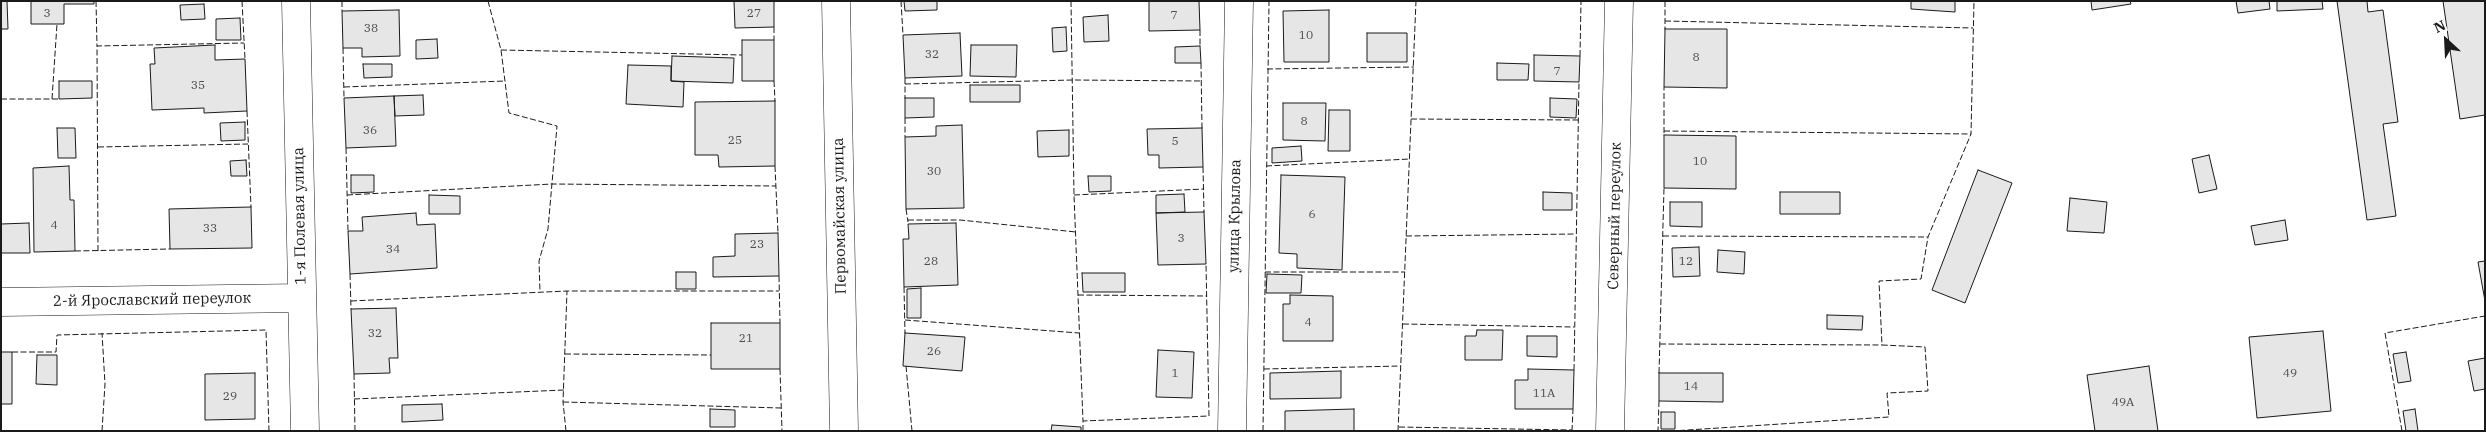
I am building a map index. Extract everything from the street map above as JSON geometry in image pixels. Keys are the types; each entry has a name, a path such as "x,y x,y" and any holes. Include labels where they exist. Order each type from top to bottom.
{"street":[{"name":"1-я Полевая улица","path":"296,1 305,431"},
{"name":"Первомайская улица","path":"836,1 844,431"},
{"name":"улица Крылова","path":"1232,431 1239,1"},
{"name":"Северный переулок","path":"1610,431 1619,1"},
{"name":"2-й Ярославский переулок","path":"1,302 302,298"}],"building":[{"path":"1,1 7,1 8,29 1,29"},
{"path":"31,1 94,1 94,4 64,4 64,24 31,24"},
{"path":"734,1 774,1 774,27 735,28"},
{"path":"904,1 937,1 937,10 905,11"},
{"path":"1149,1 1199,1 1200,30 1149,31"},
{"path":"1911,1 1955,1 1955,12 1911,9"},
{"path":"2091,1 2130,1 2131,4 2092,10"},
{"path":"2236,1 2269,1 2270,9 2238,13"},
{"path":"2277,1 2322,1 2323,9 2277,11"},
{"path":"2337,1 2367,1 2368,12 2383,10 2398,122 2383,124 2396,216 2367,220"},
{"path":"2443,1 2485,1 2485,115 2460,119"},
{"path":"204,4 205,19 181,20 180,5"},
{"path":"399,10 400,56 362,57 362,48 343,48 342,11"},
{"path":"1329,10 1329,62 1284,62 1283,11"},
{"path":"1108,15 1109,41 1084,42 1083,17"},
{"path":"240,18 241,40 216,40 216,19"},
{"path":"1066,27 1067,51 1053,52 1052,28"},
{"path":"1665,29 1727,29 1727,88 1664,87"},
{"path":"960,33 962,76 905,78 903,35"},
{"path":"1367,33 1407,33 1407,62 1367,62"},
{"path":"437,39 438,58 416,59 416,40"},
{"path":"742,40 774,40 774,81 742,81"},
{"path":"215,45 215,60 245,59 247,111 204,113 204,108 152,110 150,64 155,64 154,48"},
{"path":"971,45 1017,45 1016,77 970,76"},
{"path":"1200,46 1201,63 1175,63 1175,47"},
{"path":"1534,55 1580,56 1579,82 1534,81"},
{"path":"672,56 734,58 733,83 671,81"},
{"path":"1497,63 1529,64 1528,80 1497,80"},
{"path":"363,64 392,64 392,77 364,78"},
{"path":"628,65 671,66 671,81 684,82 683,107 626,104"},
{"path":"59,81 92,81 92,98 59,99"},
{"path":"970,85 1020,85 1020,102 970,102"},
{"path":"423,95 424,115 395,116 394,96"},
{"path":"394,96 396,146 346,148 344,98"},
{"path":"905,98 934,98 934,117 905,118"},
{"path":"1550,98 1577,99 1576,118 1550,117"},
{"path":"775,101 775,166 719,167 718,155 695,155 695,102"},
{"path":"1283,103 1326,103 1325,141 1283,140"},
{"path":"1329,110 1350,110 1350,151 1328,151"},
{"path":"245,122 245,140 221,141 220,123"},
{"path":"962,125 964,208 906,209 905,137 936,136 936,126"},
{"path":"57,128 75,128 76,158 58,158"},
{"path":"1202,128 1203,167 1159,168 1159,155 1148,155 1147,129"},
{"path":"1069,130 1069,156 1038,157 1037,131"},
{"path":"1664,135 1736,136 1736,189 1664,188"},
{"path":"1301,146 1302,161 1272,163 1272,148"},
{"path":"2209,155 2217,189 2199,193 2192,159"},
{"path":"246,160 247,176 231,176 230,161"},
{"path":"69,166 70,200 74,200 75,251 34,252 33,168"},
{"path":"1978,170 2012,183 1965,303 1932,290"},
{"path":"351,175 374,175 374,192 351,193"},
{"path":"1281,175 1345,177 1342,270 1297,268 1297,254 1279,253"},
{"path":"1088,176 1111,176 1111,191 1089,192"},
{"path":"1543,192 1572,193 1572,210 1543,210"},
{"path":"1780,192 1840,192 1840,214 1780,214"},
{"path":"1184,194 1185,212 1156,213 1156,195"},
{"path":"429,195 460,196 460,214 429,214"},
{"path":"2070,198 2107,202 2104,233 2067,231"},
{"path":"1670,202 1702,202 1702,227 1670,226"},
{"path":"251,207 252,248 170,249 169,209"},
{"path":"1204,212 1206,264 1158,265 1156,213"},
{"path":"416,213 417,225 435,224 437,268 350,274 348,231 363,231 362,217"},
{"path":"2285,220 2288,240 2255,245 2251,226"},
{"path":"29,223 30,253 1,253 1,224"},
{"path":"956,223 958,285 904,287 903,239 909,239 908,224"},
{"path":"778,233 779,276 713,277 713,257 735,256 735,234"},
{"path":"1699,247 1700,276 1673,277 1672,248"},
{"path":"1718,250 1745,252 1744,274 1717,272"},
{"path":"2485,261 2485,301 2478,262"},
{"path":"676,272 696,272 696,289 676,289"},
{"path":"1082,273 1125,273 1125,292 1083,292"},
{"path":"1267,274 1302,275 1301,293 1266,293"},
{"path":"921,288 921,318 907,318 907,289"},
{"path":"1290,295 1333,296 1333,341 1283,341 1283,304 1290,304"},
{"path":"396,308 398,358 389,358 390,373 354,374 351,309"},
{"path":"1827,315 1863,316 1862,330 1827,329"},
{"path":"711,323 780,323 780,369 711,369"},
{"path":"1477,330 1503,330 1502,360 1465,360 1465,336 1476,336"},
{"path":"2323,331 2331,411 2257,418 2249,337"},
{"path":"905,333 965,337 962,371 903,366"},
{"path":"1527,336 1557,336 1557,357 1527,356"},
{"path":"1158,350 1194,352 1192,398 1156,397"},
{"path":"1,352 12,352 12,404 1,404"},
{"path":"2406,352 2411,381 2398,383 2393,354"},
{"path":"37,355 57,355 57,385 36,384"},
{"path":"2485,358 2485,389 2474,391 2468,361"},
{"path":"2149,366 2158,431 2095,431 2087,375"},
{"path":"1528,369 1574,370 1573,409 1515,409 1515,380 1528,380"},
{"path":"1341,371 1341,398 1270,399 1270,373"},
{"path":"255,373 255,419 205,420 205,374"},
{"path":"1659,373 1723,373 1723,402 1659,401"},
{"path":"442,404 443,420 402,422 402,405"},
{"path":"710,409 735,410 735,427 710,427"},
{"path":"1354,409 1354,431 1285,431 1285,411"},
{"path":"2415,409 2418,431 2406,431 2403,411"},
{"path":"1661,412 1675,412 1675,429 1661,429"},
{"path":"1052,425 1081,427 1081,431 1051,431"}],"fence":[{"path":"96,1 97,46"},
{"path":"242,1 245,59"},
{"path":"342,1 342,11"},
{"path":"488,1 501,50 509,113 557,126 548,229 539,261 540,292"},
{"path":"901,1 903,35"},
{"path":"1071,1 1074,195 1083,421"},
{"path":"1398,431 1416,1"},
{"path":"1580,56 1581,1"},
{"path":"1665,1 1665,29"},
{"path":"1659,401 1658,431 1672,431 1889,417 1887,393 1928,391 1925,347 1882,345 1879,281 1921,279 1928,237 1971,134 1974,1"},
{"path":"1263,431 1269,2"},
{"path":"1665,21 1973,28"},
{"path":"52,99 57,24"},
{"path":"774,27 774,40"},
{"path":"1200,30 1200,46"},
{"path":"98,251 97,46 244,43"},
{"path":"343,48 344,98"},
{"path":"501,50 742,55"},
{"path":"1201,63 1202,128"},
{"path":"1267,69 1414,67"},
{"path":"905,78 905,98"},
{"path":"905,84 1073,80 1201,81"},
{"path":"344,87 505,81"},
{"path":"774,81 775,101"},
{"path":"1574,370 1579,82"},
{"path":"1664,87 1664,133"},
{"path":"1,99 59,99"},
{"path":"247,111 251,207"},
{"path":"905,118 905,137"},
{"path":"1411,119 1578,120"},
{"path":"1664,131 1971,134"},
{"path":"98,147 248,144"},
{"path":"346,148 348,231"},
{"path":"1266,166 1410,159"},
{"path":"775,166 778,233"},
{"path":"1203,167 1204,212"},
{"path":"347,195 552,184 776,186"},
{"path":"1659,373 1664,188"},
{"path":"1074,195 1204,189"},
{"path":"906,209 908,222"},
{"path":"908,220 960,220 1076,232"},
{"path":"1406,236 1576,234"},
{"path":"1663,236 1928,237"},
{"path":"75,251 170,249"},
{"path":"1083,431 1083,421 1209,416 1206,264"},
{"path":"1265,272 1405,272"},
{"path":"350,274 351,309"},
{"path":"779,276 780,323"},
{"path":"904,287 905,333"},
{"path":"351,301 567,291 779,291"},
{"path":"566,431 563,402 567,291"},
{"path":"1078,295 1207,296"},
{"path":"2402,431 2385,333 2485,316"},
{"path":"905,320 1079,333"},
{"path":"1403,324 1574,327"},
{"path":"12,352 56,352 57,335 266,330 269,431"},
{"path":"102,333 105,384 102,431"},
{"path":"1660,344 1882,345"},
{"path":"565,354 711,355"},
{"path":"906,366 912,431"},
{"path":"1264,369 1401,366"},
{"path":"780,369 782,431"},
{"path":"354,374 355,431"},
{"path":"354,399 564,390"},
{"path":"563,402 781,408"},
{"path":"1572,431 1573,409"},
{"path":"1399,427 1572,430"}]}
